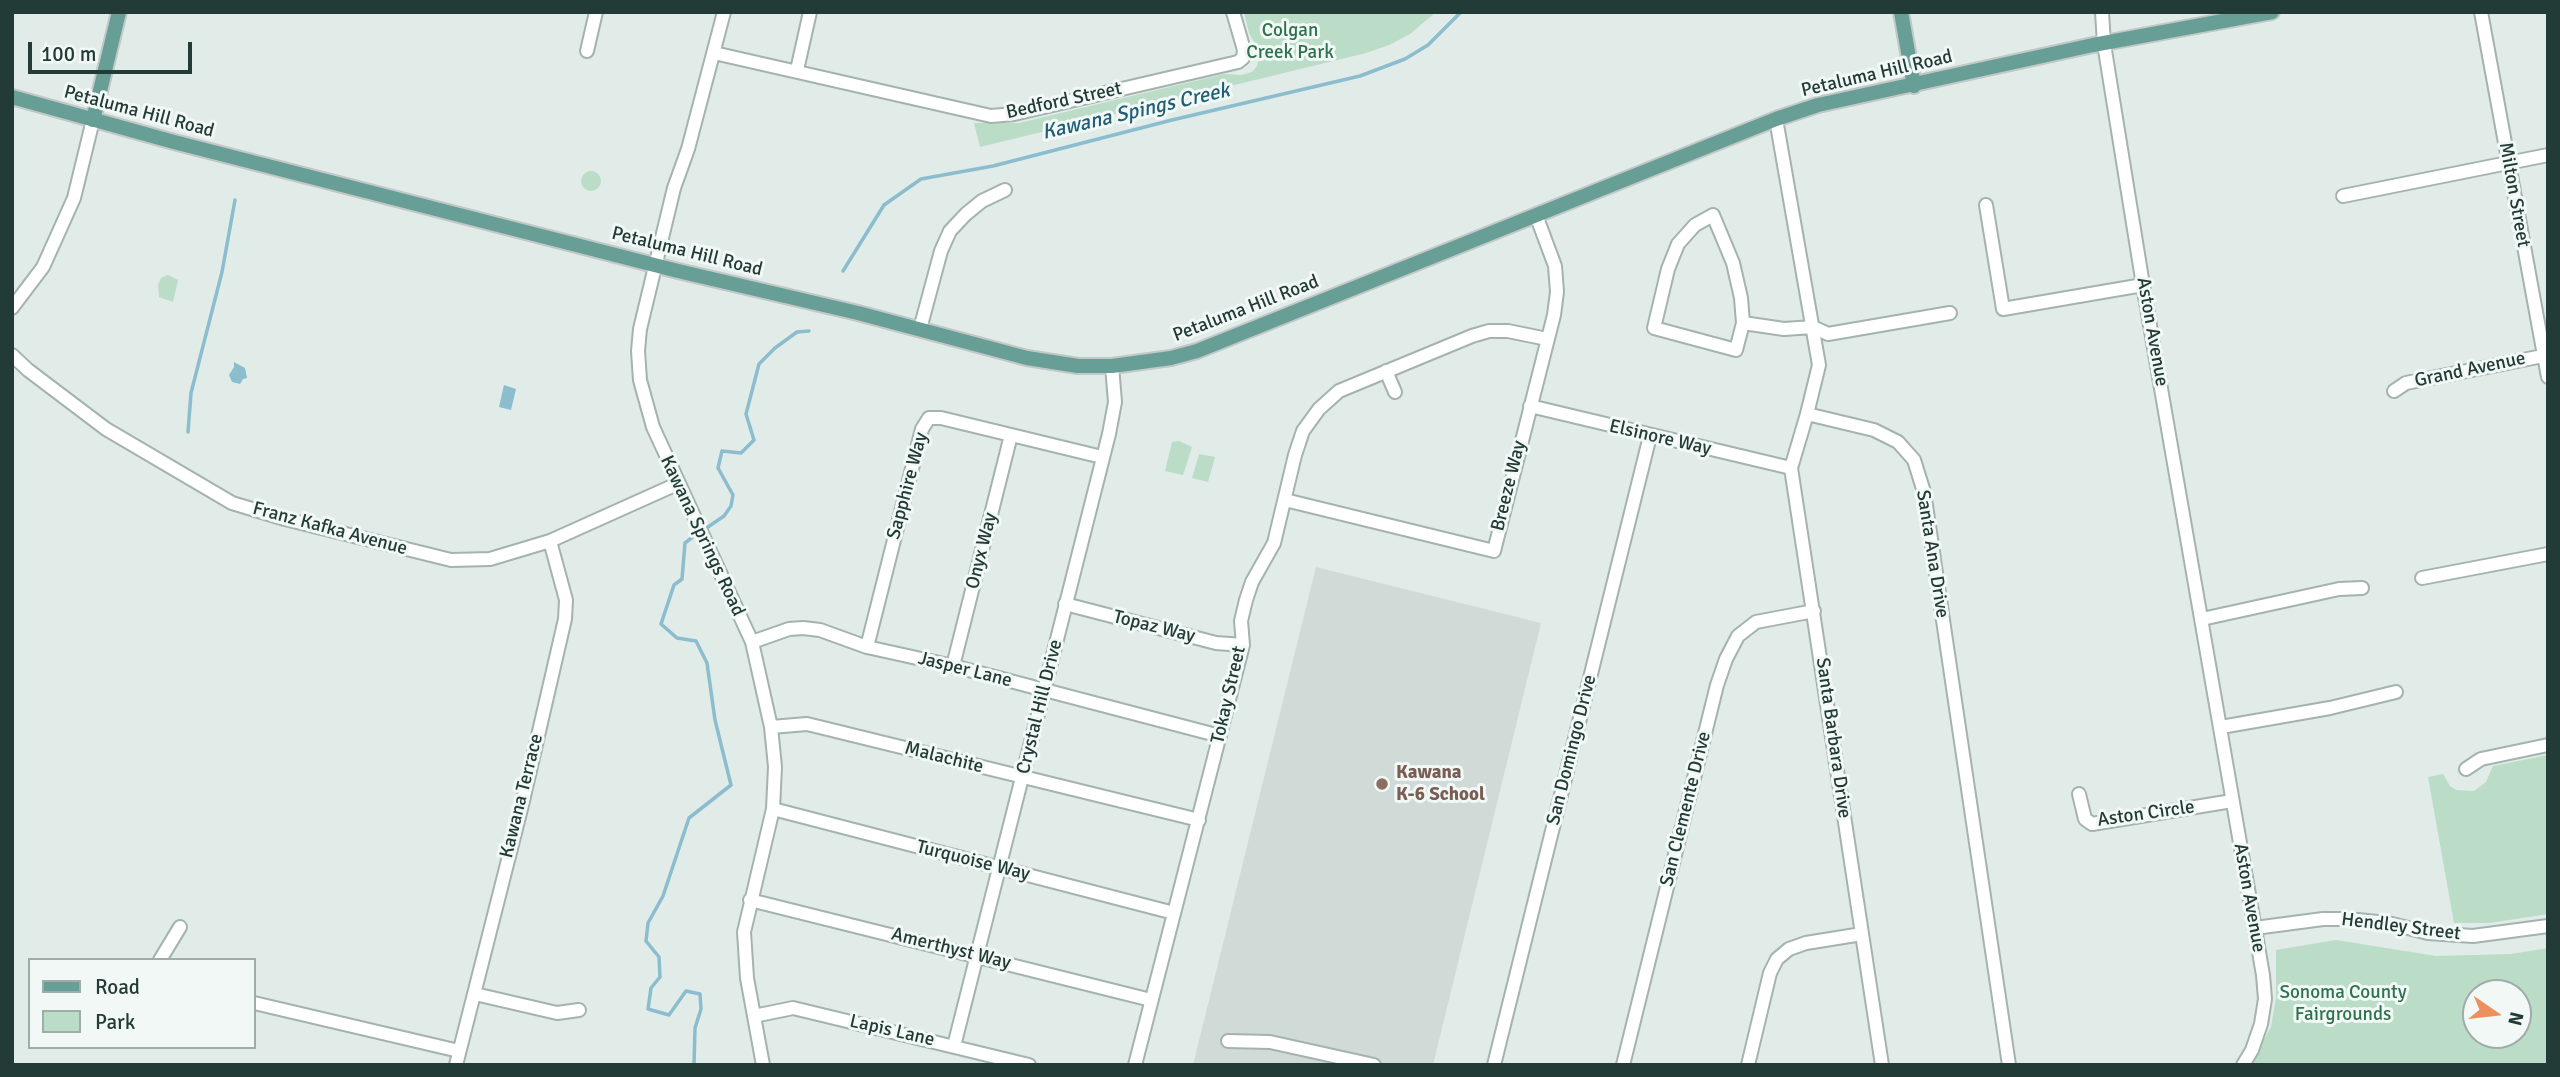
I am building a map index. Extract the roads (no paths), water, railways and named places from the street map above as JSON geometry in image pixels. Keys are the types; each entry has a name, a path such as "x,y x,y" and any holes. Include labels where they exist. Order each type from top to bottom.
{"main road":[{"path":"93,120 119,12"},
{"path":"1901,12 1914,86"},
{"name":"Petaluma Hill Road","path":"12,97 655,265 920,329 1027,358 1078,366 1112,366 1144,363 1197,351 1776,119 1847,97 1914,86 2104,44 2272,12"}],"street":[{"path":"587,51 596,12"},
{"name":"Kawana Springs Road","path":"724,12 688,149 674,188 640,329 638,351 640,380 653,427 752,642 771,727 775,768 772,809 744,932 747,978 763,1065"},
{"path":"797,70 810,12"},
{"name":"Bedford Street","path":"714,52 991,116 1014,114 1238,62 1243,58 1244,51 1233,12"},
{"name":"Aston Avenue","path":"2102,12 2104,44 2143,285 2263,975 2265,999 2258,1034 2243,1065"},
{"name":"Milton Street","path":"2481,12 2548,377"},
{"path":"1776,119 1819,365 1807,414"},
{"path":"12,309 43,267 58,236 74,198 93,120"},
{"path":"2343,196 2548,155"},
{"path":"920,329 941,251 950,231 982,201 1005,190"},
{"path":"1986,205 2003,309 2143,285"},
{"name":"Breeze Way","path":"1285,500 1493,551 1555,315 1555,266 1536,215"},
{"path":"1713,215 1733,263 1741,298 1743,323 1736,350 1654,328 1668,268 1678,244 1695,225 1713,215"},
{"path":"1743,323 1784,329 1813,327 1828,334 1950,313"},
{"name":"Tokay Street","path":"1135,1065 1243,645 1241,621 1246,600 1252,582 1274,543 1303,431 1319,409 1339,391 1489,331 1508,331 1547,340"},
{"name":"Franz Kafka Avenue","path":"12,355 106,429 232,503 451,561 490,559 550,541 677,484"},
{"name":"Grand Avenue","path":"2394,391 2406,383 2546,355"},
{"name":"Crystal Hill Drive","path":"954,1046 1115,402 1112,366"},
{"path":"1386,371 1395,392"},
{"name":"Elsinore Way","path":"1530,406 1791,468"},
{"name":"Santa Barbara Drive","path":"1807,414 1791,468 1882,1065"},
{"name":"Santa Ana Drive","path":"1807,414 1874,430 1898,442 1914,460 1924,492 2009,1065"},
{"name":"Sapphire Way","path":"867,647 925,423 929,418 941,418 1102,457"},
{"name":"Onyx Way","path":"953,666 1011,435"},
{"name":"San Domingo Drive","path":"1494,1065 1650,436"},
{"name":"Kawana Terrace","path":"456,1065 565,619 566,600 550,541"},
{"path":"2422,578 2548,555"},
{"path":"2202,619 2339,589 2362,588"},
{"name":"Topaz Way","path":"1065,604 1216,643 1243,645"},
{"name":"San Clemente Drive","path":"1623,1065 1717,685 1726,659 1738,636 1756,622 1814,611"},
{"name":"Jasper Lane","path":"752,642 789,629 820,630 867,647 953,666 1220,736"},
{"path":"2221,727 2330,708 2396,692"},
{"name":"Malachite","path":"771,727 807,724 1199,820"},
{"path":"2466,769 2481,759 2548,745"},
{"name":"Aston Circle","path":"2079,794 2085,818 2092,824 2232,801"},
{"name":"Turquoise Way","path":"772,809 1174,913"},
{"name":"Amerthyst Way","path":"750,900 1151,1000"},
{"name":"Hendley Street","path":"2255,929 2323,919 2388,923 2428,933 2473,936 2548,926"},
{"path":"161,958 180,927"},
{"path":"1748,1065 1770,973 1777,959 1789,949 1805,943 1862,934"},
{"path":"475,994 557,1013 579,1010"},
{"path":"256,1003 459,1051"},
{"name":"Lapis Lane","path":"754,1016 793,1008 1030,1065"},
{"path":"1228,1041 1270,1042 1374,1065"}],"water":[{"path":"234,362 245,368 247,378 240,384 232,382 229,375"},
{"path":"504,385 516,389 511,410 499,407"}],"waterway":[{"name":"Kawana Spings Creek","path":"843,271 884,205 921,179 993,166 1360,76 1405,59 1428,45 1461,12"},
{"path":"188,432 191,393 222,272 235,200"},
{"name":"Kawana Spings Creek","path":"705,529 724,516 731,506 733,495 718,468 722,451 741,453 754,440 746,414 759,364 797,332 809,331"},
{"name":"Kawana Spings Creek","path":"694,1065 695,1028 701,1009 700,994 686,991 669,1015 648,1009 651,988 660,977 659,957 646,941 648,923 663,896 689,818 731,785 715,720 707,663 696,641 677,638 661,624 674,585 682,579 685,543 698,533"}],"place":[{"name":"Kawana K-6 School","path":"1382,784"}],"park label":[{"name":"Colgan Creek Park","path":"1290,42"},
{"name":"Sonoma County Fairgrounds","path":"2343,1004"}]}
